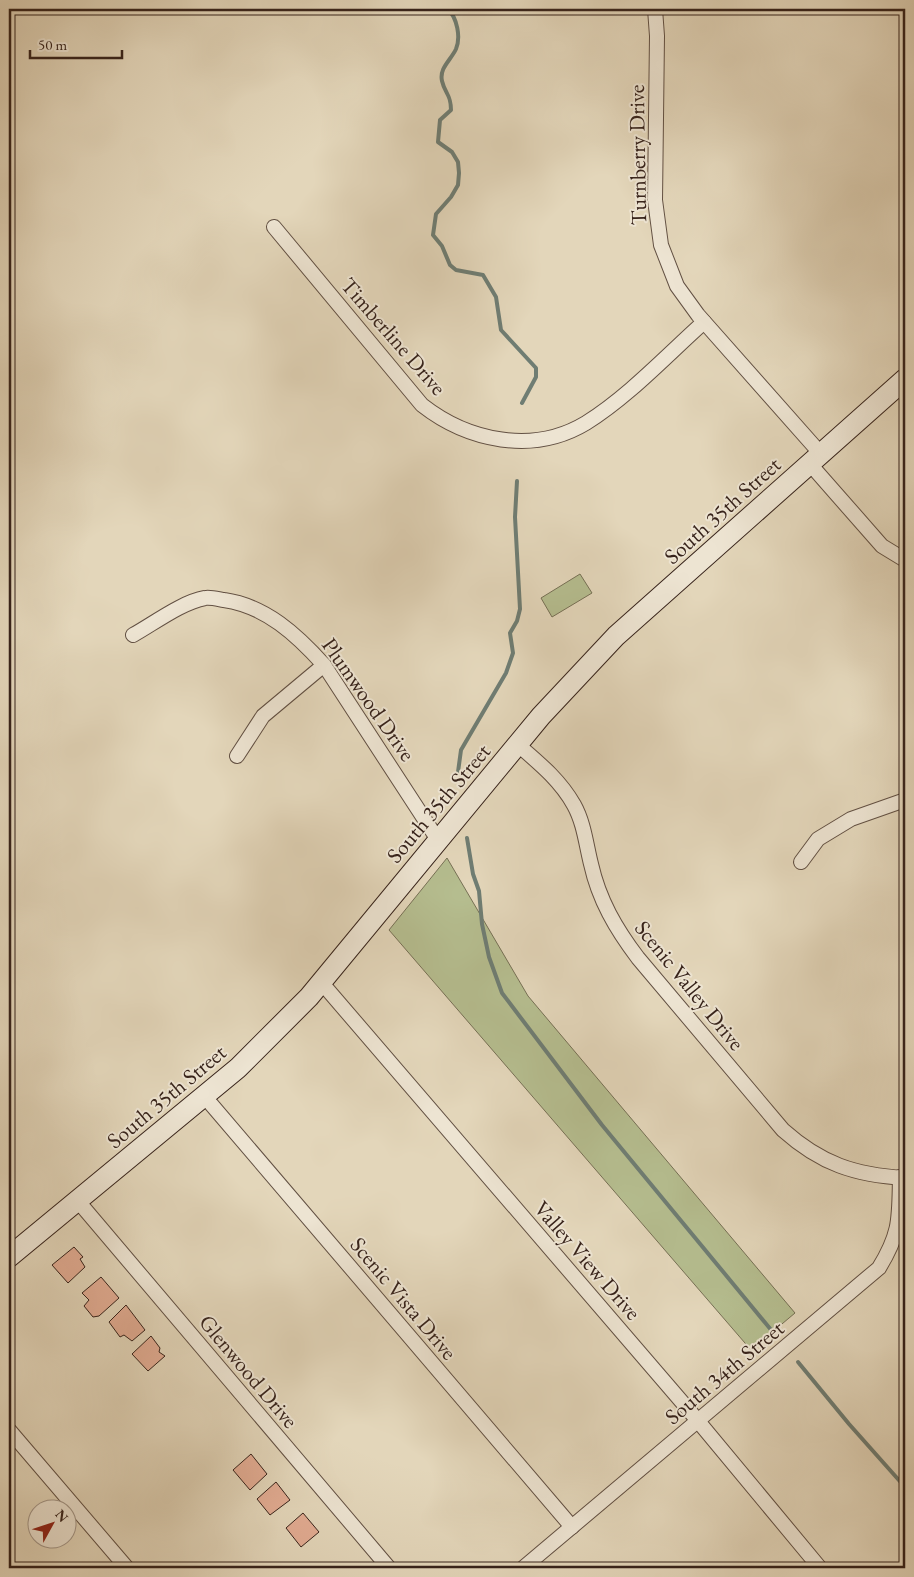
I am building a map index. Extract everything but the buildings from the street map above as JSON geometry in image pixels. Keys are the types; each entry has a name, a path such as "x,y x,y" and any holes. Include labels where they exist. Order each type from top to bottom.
{"street":[{"name":"Turnberry Drive","path":"655,9 657,36 656,223 661,245 674,279 690,305 815,459 882,546 905,560"},
{"name":"Timberline Drive","path":"274,227 422,406 439,418 481,436 524,441 550,436 584,424 609,406 704,322"},
{"name":"South 35th Street","path":"9,1257 238,1068 321,982 517,744 616,636 905,379"},
{"name":"Plumwood Drive","path":"133,635 188,604 206,598 236,602 272,617 302,641 324,665 438,840"},
{"path":"237,756 263,716 324,665"},
{"name":"Scenic Valley Drive","path":"517,744 560,783 575,806 604,907 617,930 638,958 783,1130 801,1146 823,1160 852,1172 903,1178"},
{"path":"801,862 818,840 852,819 905,800"},
{"name":"Valley View Drive","path":"321,982 698,1421 820,1568"},
{"name":"Scenic Vista Drive","path":"204,1097 572,1527"},
{"name":"South 34th Street","path":"523,1568 879,1268 892,1246 900,1217 903,1178"},
{"name":"Glenwood Drive","path":"77,1200 389,1568"},
{"path":"9,1432 127,1568"}],"green space":[{"path":"580,574 592,593 552,617 541,598"},
{"path":"447,858 528,996 795,1313 751,1350 389,930"}],"waterway":[{"path":"448,9 456,22 458,39 456,49 442,72 442,81 450,101 451,110 440,120 438,142 452,152 458,162 459,173 458,185 451,197 436,214 433,235 442,246 450,265 456,270 483,275 496,297 501,330 536,368 536,377 522,403"},
{"path":"458,772 461,750 506,673 513,653 510,633 517,621 520,609 515,517 517,481"},
{"path":"467,838 473,874 479,891 482,924 489,957 502,993 602,1125 772,1331"},
{"path":"798,1362 849,1424 905,1487"}]}
